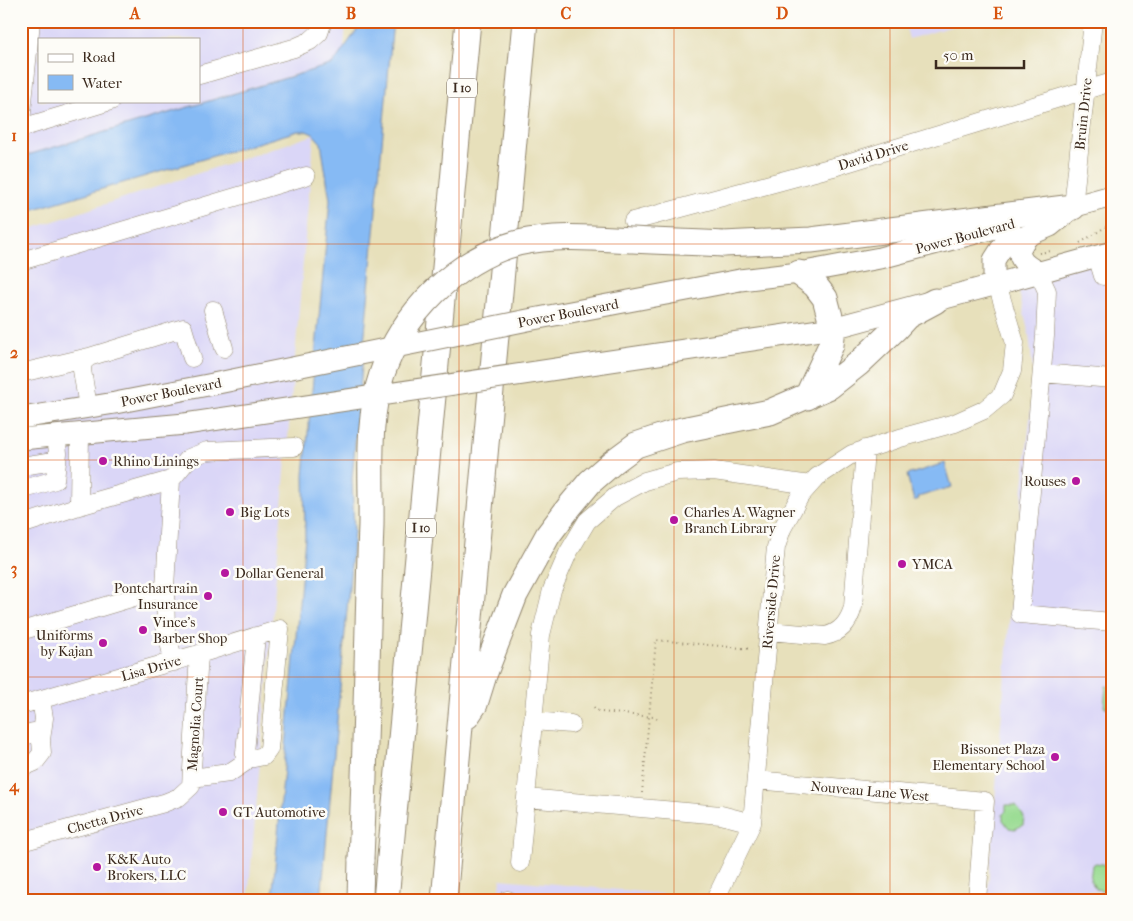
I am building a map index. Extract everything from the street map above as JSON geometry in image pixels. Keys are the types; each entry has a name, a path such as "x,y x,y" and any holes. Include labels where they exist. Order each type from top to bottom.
{"highway":[{"name":"I 10","path":"386,900 468,21"},
{"path":"444,900 525,21"},
{"path":"360,900 372,492 372,425 382,375 391,352 403,330 438,287 458,272 488,255 518,243 551,238 723,244 810,240 1073,207"},
{"path":"798,273 815,285 825,298 834,328 831,345 807,397"},
{"path":"460,729 475,704 515,594 548,535 590,482 636,445 682,430 770,412 830,386 858,364 907,316 935,301"}],"main road":[{"name":"Power Boulevard","path":"21,418 156,395 528,320 740,280 798,273 880,258 1112,196"},
{"path":"997,284 994,278 994,260 1003,246 1035,254 1050,226 1073,207"},
{"name":"Power Boulevard","path":"21,439 185,424 834,328 997,284 1035,254 1104,261"},
{"path":"80,433 87,424 138,411 156,395"}],"street":[{"path":"21,122 31,21"},
{"path":"200,76 294,48 310,41 319,33 322,21"},
{"name":"Bruin Drive","path":"1073,207 1093,21"},
{"name":"David Drive","path":"632,221 837,166 1112,82"},
{"path":"21,128 108,102"},
{"path":"21,260 306,176"},
{"path":"1035,254 1047,291 1042,373 1020,614 1112,622"},
{"name":"Riverside Drive","path":"715,900 752,823 776,547 782,529 800,496 817,477 852,454 955,423 984,410 1002,395 1012,371 1015,343 997,284"},
{"path":"213,310 224,348"},
{"path":"21,373 89,357 183,328 192,358"},
{"path":"88,407 82,370 83,362 89,357"},
{"path":"1042,373 1112,380"},
{"path":"79,506 80,433"},
{"path":"21,490 55,480 58,454 56,435"},
{"path":"21,525 79,506 171,480 189,458 206,451 294,447"},
{"path":"769,631 825,636 839,630 851,615 865,449"},
{"path":"21,466 48,462 57,463"},
{"path":"520,863 541,635 552,590 568,552 587,521 615,497 645,481 677,472 714,471 810,485"},
{"path":"171,480 165,588 166,631 174,662"},
{"path":"21,631 165,588"},
{"name":"Lisa Drive","path":"21,705 174,662 280,629 269,749 264,756 246,758"},
{"path":"188,784 229,773 244,763 246,758 256,636"},
{"name":"Magnolia Court","path":"188,784 199,654"},
{"path":"21,768 35,762 42,753 41,740 44,718 41,700"},
{"path":"533,721 571,724"},
{"path":"21,736 34,732 41,740"},
{"name":"Nouveau Lane West","path":"756,780 985,802 977,900"},
{"name":"Chetta Drive","path":"21,842 164,803 179,797 188,784"},
{"path":"526,798 721,815 752,823"}],"path":[{"path":"1073,245 1112,223"},
{"path":"1035,254 1056,250"},
{"path":"641,808 656,640 756,650"},
{"path":"594,707 601,712 657,719"}],"shaded area":[{"path":"21,21 346,21 343,62 297,74 21,157"},
{"path":"904,21 970,21 909,39"},
{"path":"314,135 248,900 21,900 21,232"},
{"path":"1112,256 1112,893 1076,890 1075,900 987,900 1009,624 1034,380 1029,335 1017,283"},
{"path":"501,879 674,895 674,900 499,900"}],"green space":[{"path":"1106,686 1112,687 1112,708 1104,707"},
{"path":"1006,805 1016,805 1024,817 1023,825 1015,829 1009,828 1003,820"},
{"path":"1096,863 1108,865 1112,869 1110,887 1106,891 1096,889 1090,880 1092,865"}],"water":[{"path":"359,21 393,21 352,478 354,532 321,900 272,900 305,537 304,475 330,200 321,143 313,134 306,131 298,131 21,213 21,157 333,64 359,27"},
{"path":"945,463 952,487 918,497 919,499 914,501 907,475"}],"place":[{"name":"Rhino Linings","path":"103,461"},
{"name":"Rouses","path":"1076,481"},
{"name":"Big Lots","path":"230,512"},
{"name":"Charles A. Wagner Branch Library","path":"674,520"},
{"name":"YMCA","path":"902,564"},
{"name":"Dollar General","path":"225,573"},
{"name":"Pontchartrain Insurance","path":"208,596"},
{"name":"Vince's Barber Shop","path":"143,630"},
{"name":"Uniforms by Kajan","path":"103,643"},
{"name":"Bissonet Plaza Elementary School","path":"1055,757"},
{"name":"GT Automotive","path":"223,812"},
{"name":"K&K Auto Brokers, LLC","path":"97,867"}]}
